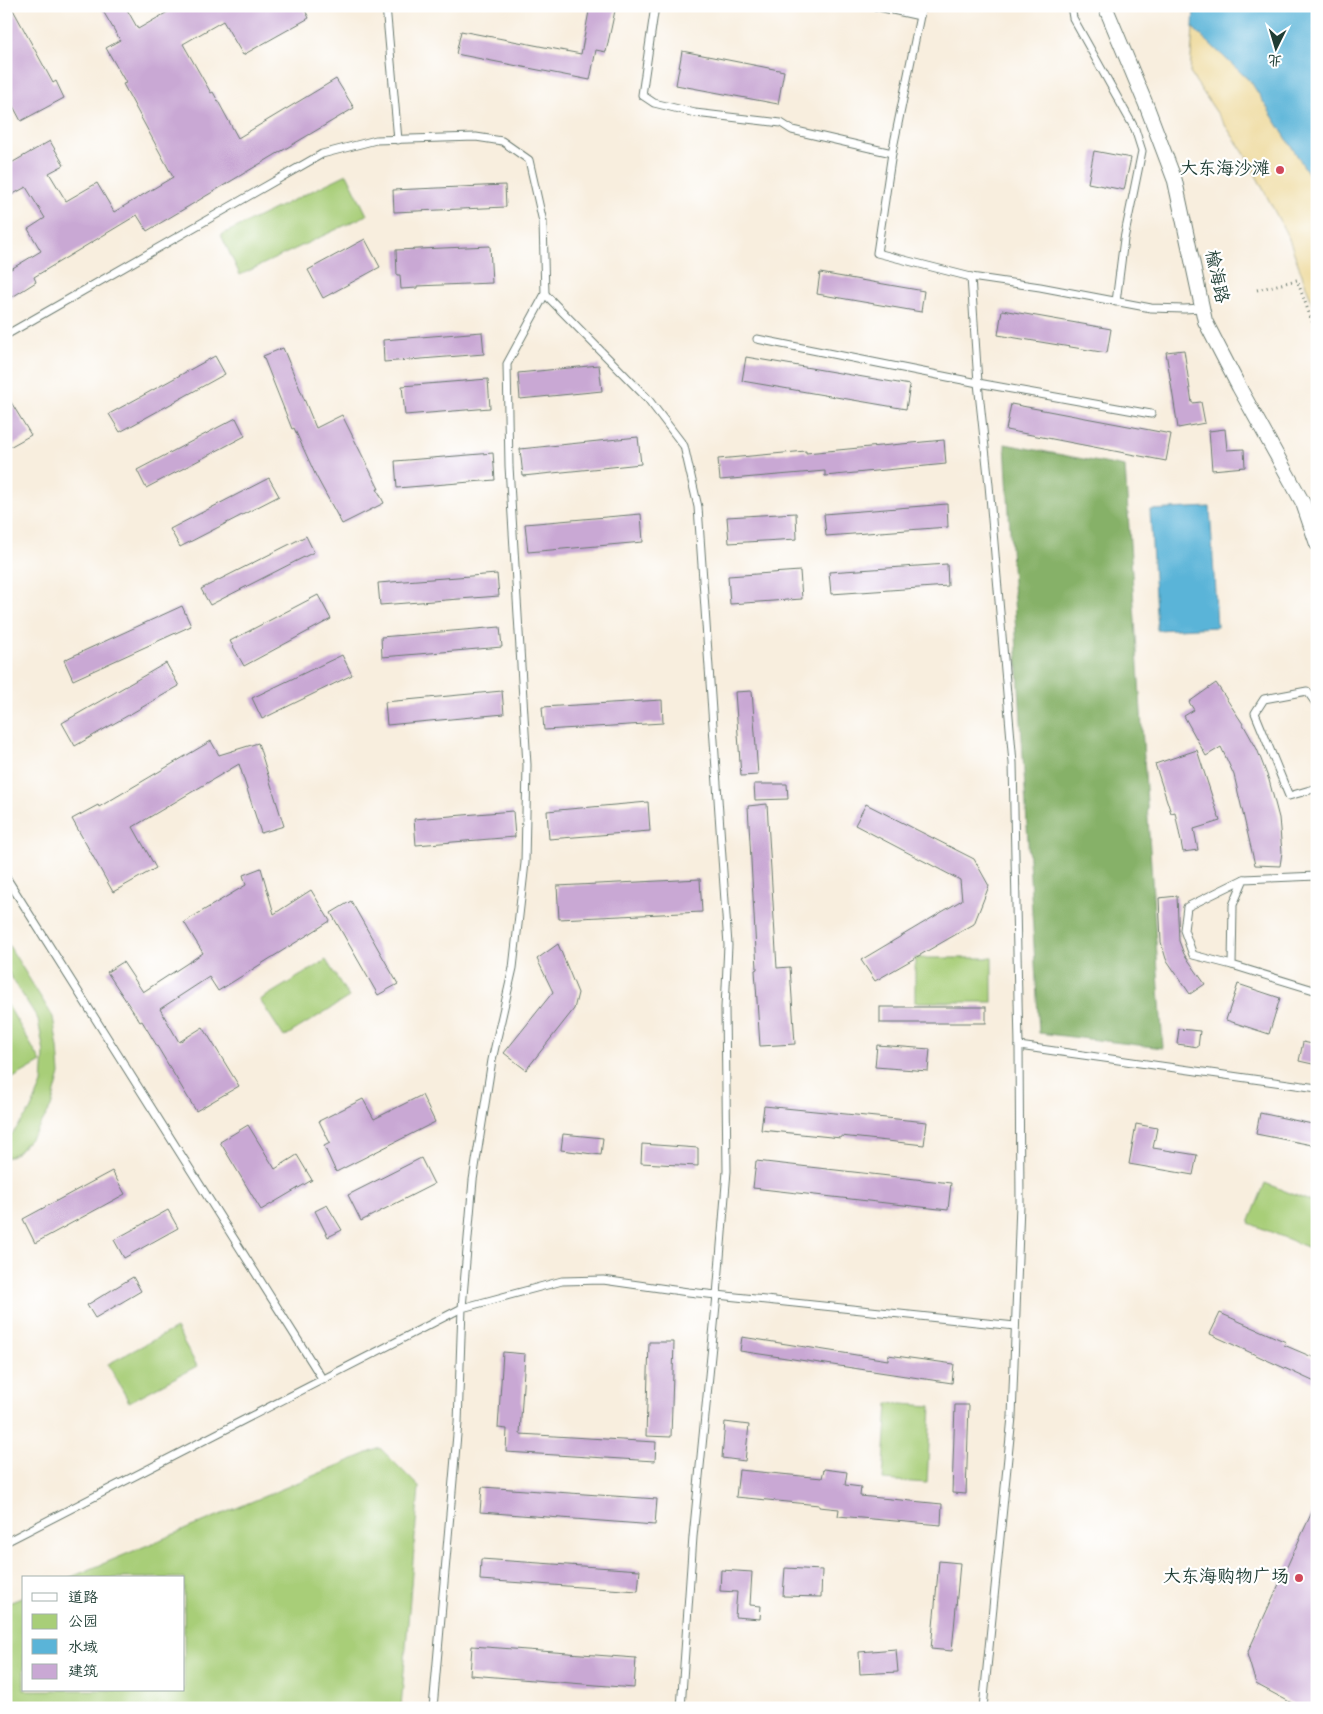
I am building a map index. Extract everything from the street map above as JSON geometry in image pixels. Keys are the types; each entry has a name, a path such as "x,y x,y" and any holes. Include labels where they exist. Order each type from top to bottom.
{"street":[{"name":"榆海路","path":"1105,6 1175,181 1205,321 1303,503 1317,544"}],"lane":[{"path":"386,6 398,140"},
{"path":"655,6 642,95 654,104 695,113 781,123 792,130 892,153"},
{"path":"874,6 920,16"},
{"path":"922,6 892,153 877,253 971,278 1040,286 1151,308 1202,308"},
{"path":"1072,6 1073,18 1135,129 1142,151 1124,239 1116,302"},
{"path":"6,335 322,154 376,140 476,137 502,141 529,160 543,222 545,294 507,364 509,466 527,765 525,863 513,968 492,1060 474,1180 462,1308 458,1423 433,1708"},
{"path":"971,278 978,384 989,485 1013,763 1019,1046 1020,1204 1012,1417 983,1708"},
{"path":"545,294 648,399 684,446 698,507 728,945 725,1008 727,1172 693,1537 681,1708"},
{"path":"757,339 978,384 1151,414"},
{"path":"1317,705 1307,691 1264,700 1255,713 1289,796 1317,788"},
{"path":"1317,876 1244,879 1187,907 1184,930 1193,955 1317,990"},
{"path":"6,877 323,1380"},
{"path":"1232,965 1233,905 1244,879"},
{"path":"1019,1046 1317,1088"},
{"path":"6,1542 462,1308 562,1281 603,1280 717,1295 1016,1326"}],"path":[{"path":"1257,290 1297,280 1317,335"}],"green space":[{"path":"347,174 367,215 240,275 221,235"},
{"path":"1005,444 1125,467 1163,1048 1039,1033"},
{"path":"6,941 53,1017 60,1074 51,1107 36,1132 18,1152 6,1158 6,1138 12,1134 30,1111 42,1084 44,1053 38,1019 6,969"},
{"path":"915,958 992,958 992,1002 915,1002"},
{"path":"326,960 349,997 284,1037 260,1000"},
{"path":"6,1002 41,1062 6,1082"},
{"path":"1265,1183 1317,1204 1317,1251 1249,1223"},
{"path":"176,1328 197,1366 129,1402 108,1364"},
{"path":"888,1403 931,1406 927,1483 883,1480"},
{"path":"380,1448 419,1487 401,1708 48,1708 6,1704 6,1604 22,1598 22,1692 185,1692 185,1576 74,1576"}],"sand":[{"name":"大东海沙滩","path":"1193,28 1251,82 1317,187 1317,316 1289,239 1246,156 1190,73"}],"water":[{"path":"1194,6 1317,6 1317,187 1251,82 1193,28"},
{"path":"1210,507 1217,627 1157,630 1150,510"}],"building":[{"path":"6,6 11,6 53,83 56,81 64,98 21,121 6,93"},
{"path":"100,6 125,6 138,29 178,6 303,6 309,18 243,55 223,21 183,44 211,93 213,92 238,138 336,79 354,108 147,231 137,215 34,277 36,282 6,301 6,272 41,251 28,229 45,218 26,187 6,198 6,166 50,141 64,165 49,173 66,201 97,183 114,212 173,177 123,84 126,83 106,48 120,40"},
{"path":"590,6 616,6 606,52 596,50 590,80 456,54 461,31 581,54"},
{"path":"682,51 784,71 778,104 676,85"},
{"path":"1094,151 1131,158 1124,190 1088,183"},
{"path":"505,185 506,207 394,212 393,190"},
{"path":"365,239 380,267 323,298 308,270"},
{"path":"490,246 492,283 417,286 417,288 401,289 400,275 397,275 396,250"},
{"path":"820,273 924,291 921,312 817,294"},
{"path":"1002,310 1111,329 1107,353 998,335"},
{"path":"482,332 484,354 384,362 383,340"},
{"path":"283,348 316,428 342,415 379,489 377,489 384,503 342,524 316,476 294,428 292,429 263,356"},
{"path":"1184,350 1192,403 1201,402 1205,423 1178,428 1166,352"},
{"path":"215,356 225,374 120,432 109,414"},
{"path":"746,357 910,385 906,409 742,381"},
{"path":"599,365 602,391 520,399 518,373"},
{"path":"488,379 490,408 405,415 402,386"},
{"path":"6,394 31,435 6,449"},
{"path":"1011,404 1171,434 1166,461 1006,430"},
{"path":"236,418 245,436 146,488 137,470"},
{"path":"1225,429 1227,450 1244,449 1245,467 1212,470 1209,431"},
{"path":"638,437 641,464 523,476 520,449"},
{"path":"944,440 946,464 825,476 825,471 720,480 718,459"},
{"path":"493,453 495,480 397,488 395,461"},
{"path":"269,478 279,496 180,547 170,529"},
{"path":"947,504 948,527 826,536 824,514"},
{"path":"796,513 797,539 729,543 727,517"},
{"path":"641,514 643,542 528,552 525,524"},
{"path":"306,536 314,552 210,605 201,589"},
{"path":"947,564 948,586 831,594 829,572"},
{"path":"800,571 802,599 730,604 728,576"},
{"path":"497,574 499,596 380,605 378,583"},
{"path":"318,595 331,619 244,666 230,641"},
{"path":"182,606 191,626 73,680 64,660"},
{"path":"500,627 502,647 382,657 381,637"},
{"path":"342,655 352,675 262,719 252,698"},
{"path":"166,663 179,686 75,746 62,723"},
{"path":"1216,683 1257,749 1269,780 1279,818 1282,852 1280,866 1255,865 1234,775 1221,747 1206,756 1184,716 1194,710 1189,702"},
{"path":"502,691 504,714 387,725 385,702"},
{"path":"752,691 758,775 741,776 735,692"},
{"path":"662,700 663,723 544,730 542,707"},
{"path":"211,741 219,755 258,743 284,826 261,833 239,764 133,827 156,868 113,892 72,819 98,805 99,807"},
{"path":"1197,750 1220,821 1194,829 1198,850 1183,852 1175,812 1171,813 1155,764"},
{"path":"754,784 787,784 788,799 755,800"},
{"path":"648,802 650,831 549,839 547,811"},
{"path":"767,804 777,968 790,967 795,1044 760,1046 748,806"},
{"path":"866,804 974,859 989,886 974,924 875,981 861,960 962,900 960,880 855,825"},
{"path":"513,811 515,837 416,845 414,819"},
{"path":"261,868 274,914 311,890 330,921 218,991 209,977 160,1009 179,1042 203,1027 239,1086 196,1111 142,1021 140,1022 107,972 123,962 143,992 203,953 184,922 246,885 243,875"},
{"path":"700,879 702,912 559,919 557,886"},
{"path":"1177,896 1179,941 1184,954 1205,984 1190,994 1166,959 1161,942 1159,898"},
{"path":"351,901 398,984 378,995 331,913"},
{"path":"558,944 578,993 574,1009 526,1070 504,1053 553,992 537,959"},
{"path":"1238,984 1280,998 1269,1034 1226,1020"},
{"path":"880,1007 986,1007 986,1023 880,1023"},
{"path":"1179,1029 1200,1031 1198,1047 1177,1044"},
{"path":"1303,1042 1317,1045 1317,1065 1299,1061"},
{"path":"877,1045 930,1049 928,1071 875,1067"},
{"path":"422,1095 435,1122 336,1172 324,1146 330,1143 319,1121 363,1099 374,1119"},
{"path":"764,1106 927,1122 924,1145 761,1130"},
{"path":"1260,1113 1317,1125 1317,1146 1256,1134"},
{"path":"1136,1124 1157,1128 1153,1148 1197,1155 1193,1175 1129,1164"},
{"path":"248,1125 275,1169 297,1155 312,1180 261,1210 220,1142"},
{"path":"563,1134 603,1138 601,1155 561,1150"},
{"path":"642,1144 698,1148 698,1166 641,1163"},
{"path":"421,1158 434,1184 361,1221 348,1195"},
{"path":"756,1161 951,1183 948,1210 753,1188"},
{"path":"112,1171 125,1194 35,1243 23,1219"},
{"path":"327,1205 342,1230 328,1237 315,1211"},
{"path":"168,1210 178,1228 124,1258 114,1240"},
{"path":"133,1277 141,1291 95,1318 87,1305"},
{"path":"1220,1313 1286,1342 1284,1345 1317,1359 1317,1383 1210,1334"},
{"path":"742,1337 888,1360 888,1355 954,1364 952,1383 740,1351"},
{"path":"649,1342 674,1342 671,1437 646,1436"},
{"path":"503,1352 525,1354 520,1434 656,1442 655,1461 506,1452 507,1429 498,1428"},
{"path":"955,1405 969,1405 966,1494 952,1493"},
{"path":"725,1422 749,1425 745,1461 722,1458"},
{"path":"824,1469 847,1472 845,1485 861,1487 860,1496 942,1504 941,1525 838,1516 839,1509 819,1507 819,1505 736,1497 739,1470 822,1478"},
{"path":"482,1487 657,1499 655,1525 480,1512"},
{"name":"大东海购物广场","path":"1317,1501 1317,1708 1301,1708 1256,1684 1247,1654"},
{"path":"481,1559 640,1570 638,1591 480,1580"},
{"path":"939,1561 960,1563 952,1651 931,1649"},
{"path":"785,1568 822,1570 821,1597 783,1596"},
{"path":"721,1570 752,1572 750,1605 761,1606 760,1619 735,1617 737,1592 720,1591"},
{"path":"472,1646 636,1658 634,1688 470,1675"},
{"path":"896,1649 898,1672 860,1674 859,1652"}],"place":[{"name":"大东海沙滩","path":"1280,170"},
{"name":"大东海购物广场","path":"1299,1578"}]}
